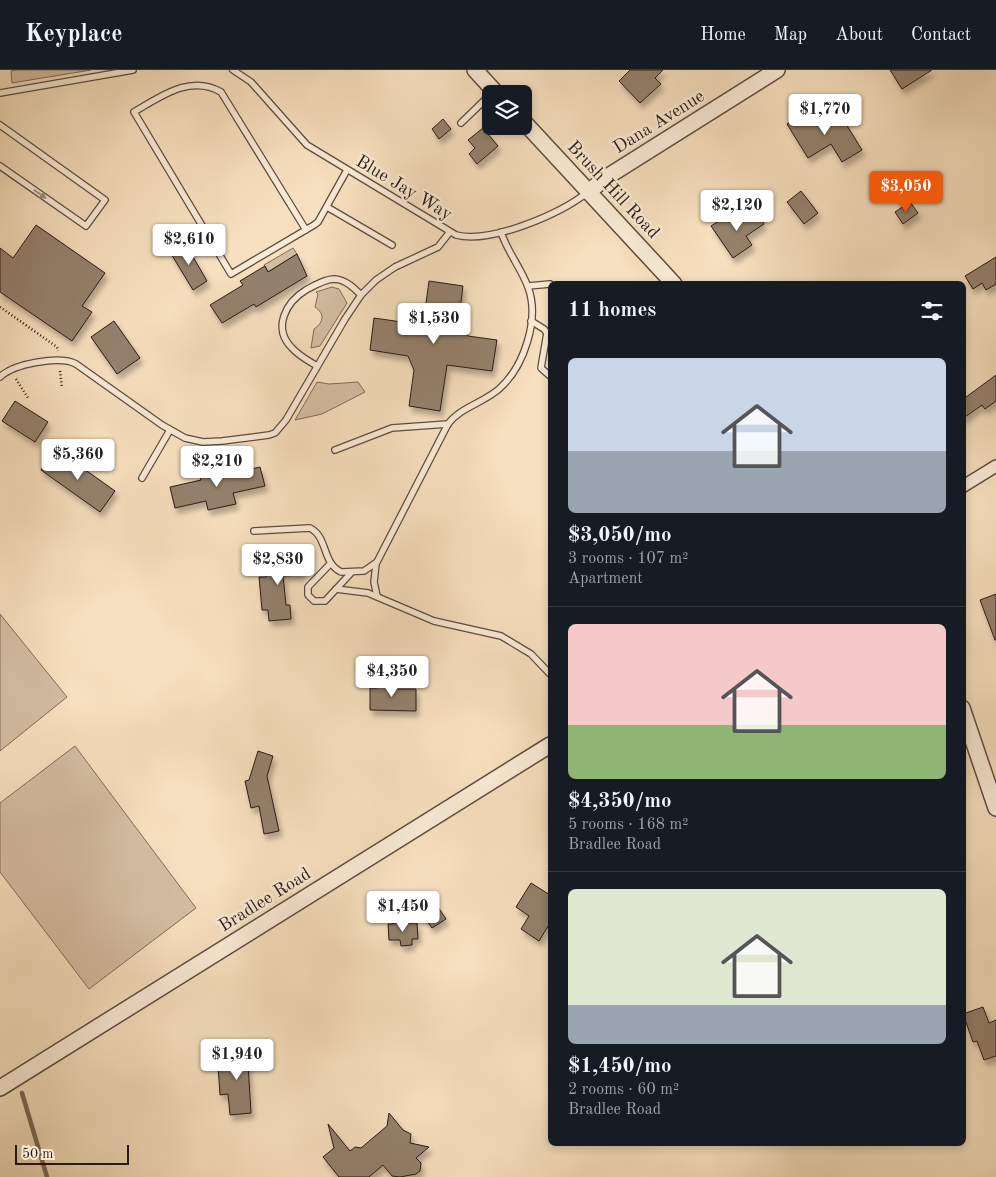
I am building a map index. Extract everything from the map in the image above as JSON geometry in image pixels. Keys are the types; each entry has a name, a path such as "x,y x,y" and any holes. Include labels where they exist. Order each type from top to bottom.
{"street":[{"path":"475,70 487,85"},
{"name":"Dana Avenue","path":"588,192 610,175 777,70"},
{"name":"Brush Hill Road","path":"532,131 671,281"},
{"path":"966,485 996,466"},
{"path":"966,720 996,808"},
{"name":"Bradlee Road","path":"0,1088 548,745"}],"lane":[{"path":"0,93 133,70"},
{"name":"Blue Jay Way","path":"233,70 251,82 307,145 449,233 471,238 501,232 564,209 588,192"},
{"path":"306,230 221,92 200,86 185,87 170,91 134,112 231,274 306,230 318,222 347,170"},
{"path":"460,123 482,104"},
{"path":"0,125 105,200 86,226 0,166"},
{"path":"327,207 392,245"},
{"path":"377,596 374,582 377,562 448,424 459,413 496,391 510,377 522,356 530,322 532,301 528,286 501,232"},
{"path":"0,377 15,368 59,360 76,364 170,430 185,438 203,442 254,439 275,433 286,420 361,296 376,280 395,267 438,246 449,233"},
{"path":"317,366 295,351 286,340 283,326 288,306 305,291 330,280 346,283 361,296"},
{"path":"528,286 548,284"},
{"path":"530,322 548,335 541,368 548,374"},
{"path":"335,450 392,428 448,424"},
{"path":"142,478 170,430"},
{"path":"254,531 310,528 320,536 330,564 341,572 350,573 369,569 377,562"},
{"path":"330,564 309,584 308,595 314,601 322,602 350,573"},
{"path":"336,589 377,596 434,621 502,636 531,654 548,672"}],"path":[{"path":"0,307 57,347 62,388"}],"shaded area":[{"path":"91,70 12,83 11,71"},
{"path":"293,248 297,254 268,272 264,265"},
{"path":"332,287 339,289 347,303 320,346 311,348 314,329 320,324 322,318 322,315 315,307 318,294 316,292"},
{"path":"317,382 329,384 358,382 365,392 322,414 295,420"},
{"path":"0,614 67,697 0,751"},
{"path":"75,746 196,908 89,989 0,872 0,803"}],"building":[{"path":"630,70 663,70 655,78 661,84 640,103 619,81"},
{"path":"890,70 932,70 902,89"},
{"path":"838,111 862,150 842,162 831,144 808,158 787,124 805,112 814,126"},
{"path":"443,119 451,129 439,139 432,129"},
{"path":"482,129 482,135 489,135 498,146 477,164 469,154 475,148 468,140"},
{"path":"801,191 818,213 804,224 787,202"},
{"path":"910,202 918,213 903,224 895,212"},
{"path":"754,209 764,224 746,236 752,245 733,258 711,226 731,213 736,221"},
{"path":"36,225 105,273 82,306 92,312 72,341 0,292 0,248 13,258"},
{"path":"185,243 207,281 193,290 170,252"},
{"path":"297,254 307,276 256,307 254,304 222,323 210,305 243,285 240,281 265,266 268,272"},
{"path":"996,257 996,284 986,290 982,283 973,289 965,276"},
{"path":"429,281 463,286 458,325 468,336 497,340 492,371 447,365 440,411 409,406 414,370 408,356 370,350 374,318 423,325"},
{"path":"114,321 140,358 117,374 91,337"},
{"path":"996,375 996,401 985,409 982,405 966,416 966,397"},
{"path":"15,401 48,422 35,442 2,421"},
{"path":"56,449 115,491 100,512 41,470"},
{"path":"226,466 228,475 260,467 265,486 233,493 236,504 208,510 206,501 175,508 170,487 201,480 199,472"},
{"path":"300,555 302,575 283,576 286,605 290,605 291,619 269,621 268,610 262,610 259,577 266,577 265,558"},
{"path":"996,594 996,640 995,640 980,600"},
{"path":"377,680 391,681 391,689 416,689 416,711 370,710 370,688 377,688"},
{"path":"258,751 273,756 267,776 279,831 264,834 259,806 251,808 245,781 249,780"},
{"path":"531,883 548,894 548,926 539,941 521,929 529,916 516,907"},
{"path":"438,907 446,919 432,928 424,917"},
{"path":"417,923 418,939 412,939 412,945 401,946 400,940 389,940 388,924"},
{"path":"983,1007 989,1023 996,1020 996,1056 984,1060 977,1041 973,1042 966,1022 966,1013"},
{"path":"253,1051 254,1064 248,1064 251,1113 230,1115 228,1094 220,1095 218,1065 226,1065 225,1053"},
{"path":"389,1113 403,1130 411,1134 410,1143 429,1147 416,1158 421,1163 420,1171 416,1174 400,1177 392,1176 383,1165 369,1177 339,1177 323,1157 334,1148 328,1124 350,1151 355,1147 361,1148 387,1126"}],"waterway":[{"path":"22,1093 47,1177"}]}
